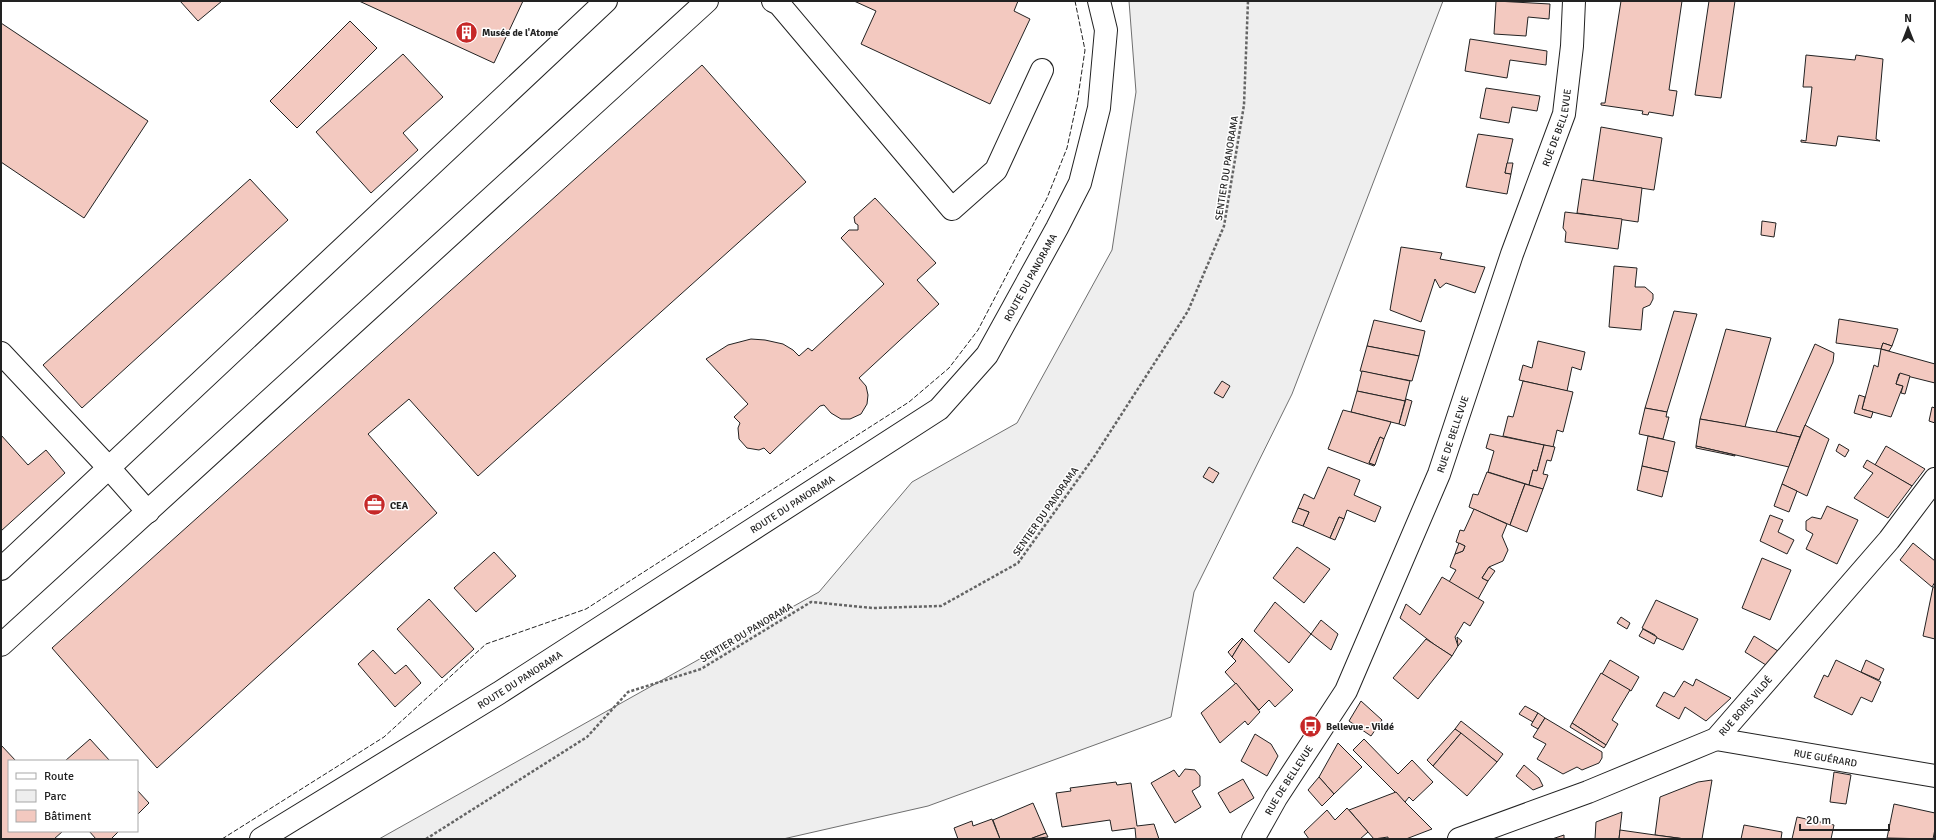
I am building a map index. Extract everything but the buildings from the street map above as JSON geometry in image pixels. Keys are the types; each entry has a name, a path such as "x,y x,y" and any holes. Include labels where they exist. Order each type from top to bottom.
{"street":[{"path":"1,569 606,1"},
{"path":"1,645 707,1"},
{"path":"773,1 779,4 952,208 996,170 1042,70"},
{"name":"ROUTE DU PANORAMA","path":"261,839 499,693 939,409 987,355 1080,183 1099,108 1106,30 1099,1"},
{"name":"RUE DE BELLEVUE","path":"1253,839 1276,798 1346,691 1439,474 1512,254 1564,114 1572,46 1574,1"},
{"path":"1,353 109,468 148,512"},
{"name":"RUE BORIS VILDÉ","path":"1459,839 1588,792 1716,739 1889,540 1935,479"},
{"name":"RUE GUÉRARD","path":"1716,739 1935,776"}],"path":[{"name":"SENTIER DU PANORAMA","path":"426,839 587,737 628,692 701,669 811,602 873,608 941,606 1018,563 1094,457 1188,311 1224,226 1244,105 1248,1"}],"green space":[{"path":"1129,1 1443,1 1292,394 1194,592 1171,717 928,806 783,839 379,839 819,592 912,482 1017,423 1112,250 1136,92"}],"fence":[{"path":"222,839 384,737 486,644 586,609 909,402 949,368 978,330 1047,198 1067,148 1078,97 1085,50 1075,1"}],"place":[{"name":"Musée de l'Atome","path":"467,32"},
{"name":"CEA","path":"374,505"},
{"name":"Bellevue - Vildé","path":"1311,726"}]}
